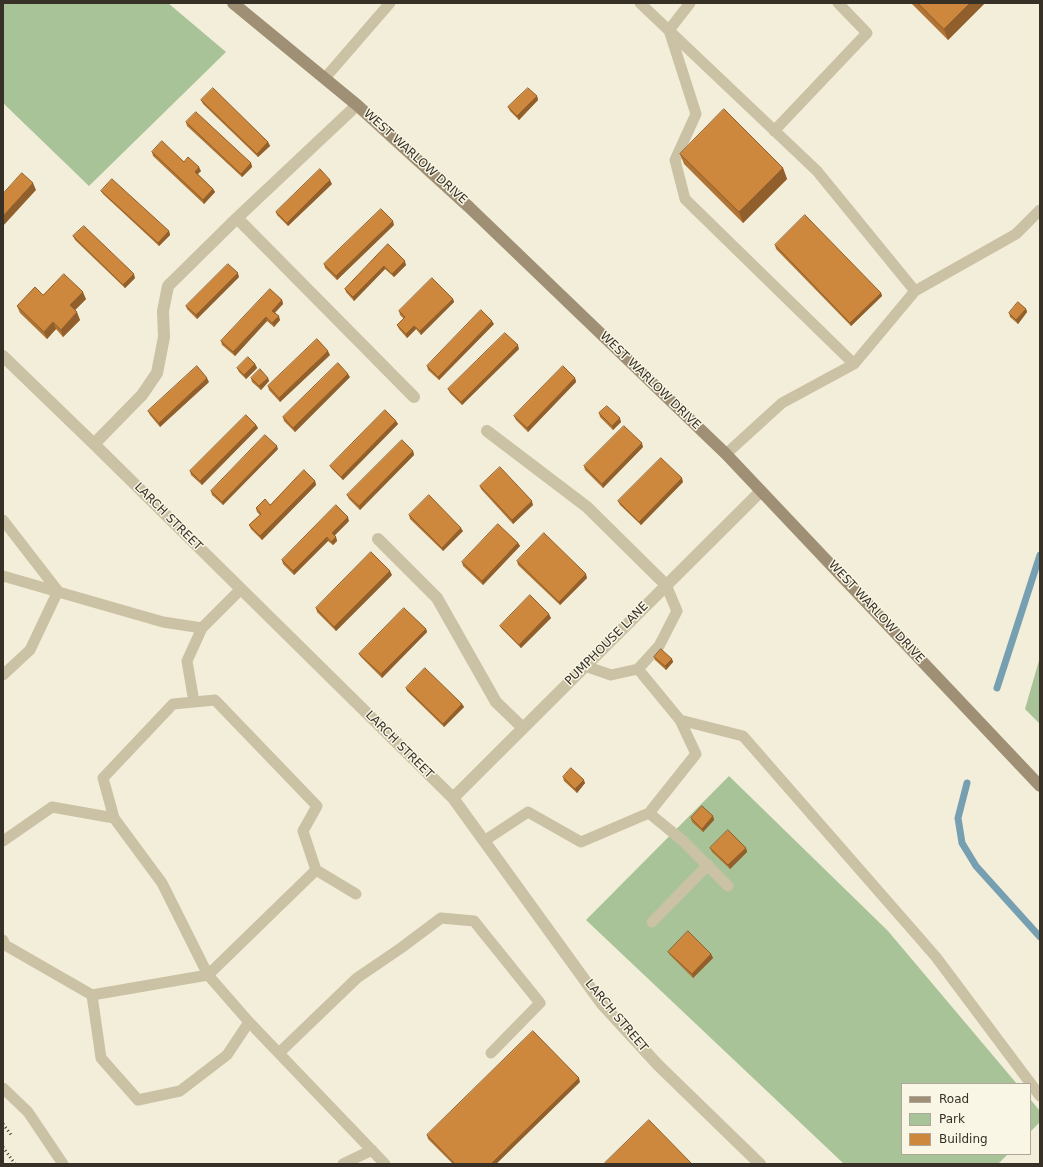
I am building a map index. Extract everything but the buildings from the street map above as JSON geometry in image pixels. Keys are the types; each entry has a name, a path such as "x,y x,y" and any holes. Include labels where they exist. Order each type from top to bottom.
{"street":[{"name":"WEST WARLOW DRIVE","path":"233,3 357,105 470,206 726,454 1040,786"},
{"path":"94,444 142,395 157,373 164,337 163,311 168,286 237,218 357,105"},
{"path":"237,218 414,397"},
{"name":"LARCH STREET","path":"3,356 453,798 602,1004 658,1065 760,1164"},
{"path":"487,430 587,507 666,584"},
{"name":"PUMPHOUSE LANE","path":"453,798 761,490"},
{"path":"378,539 437,598 496,702 523,728"}],"lane":[{"path":"640,3 817,171 916,291"},
{"path":"669,30 690,3"},
{"path":"774,131 867,33 838,3"},
{"path":"325,78 385,6"},
{"path":"669,30 696,114 675,160 685,199 854,364"},
{"path":"726,454 782,403 854,364 916,291 1016,234 1040,210"},
{"path":"3,520 58,591"},
{"path":"3,576 163,622 202,628"},
{"path":"585,666 611,676 638,669 659,646 677,611 666,584"},
{"path":"194,702 187,661 202,628 241,589"},
{"path":"3,675 30,650 58,591"},
{"path":"484,841 528,812 581,842 649,813 696,754 680,720 638,669"},
{"path":"356,894 316,870 303,831 317,806 215,700 173,704 104,778 114,818 162,883 208,975 249,1022 385,1164"},
{"path":"680,720 743,736 936,957 1030,1083"},
{"path":"3,841 52,807 114,818"},
{"path":"649,813 708,865 728,886"},
{"path":"652,922 708,865"},
{"path":"3,940 6,945 92,995 208,975 316,870"},
{"path":"279,1053 357,978 441,918 474,921 540,1003 492,1054"},
{"path":"92,995 101,1058 138,1100 180,1091 227,1055 249,1022"},
{"path":"1031,1084 1040,1096"},
{"path":"3,1088 28,1112 63,1164"},
{"path":"343,1164 372,1150"}],"green space":[{"path":"3,3 168,3 226,52 89,186 3,103"},
{"path":"1040,657 1040,724 1025,709"},
{"path":"729,776 888,931 1016,1083 901,1083 901,1155 1007,1155 998,1164 844,1164 586,920"},
{"path":"1031,1100 1040,1111 1040,1122 1031,1131"}],"waterway":[{"path":"997,688 1040,555"},
{"path":"967,783 958,818 962,843 976,866 1040,937"}],"railway":[{"path":"3,1124 12,1136"},
{"path":"3,1147 15,1164"}]}
